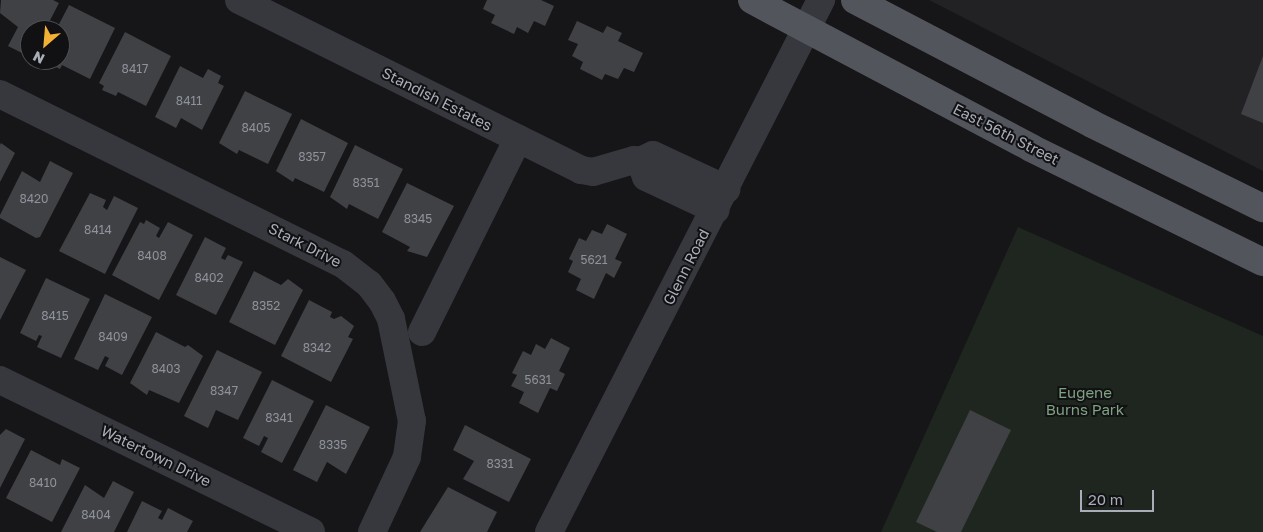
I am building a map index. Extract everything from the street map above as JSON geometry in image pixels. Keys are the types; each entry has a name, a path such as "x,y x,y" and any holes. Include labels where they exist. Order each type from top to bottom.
{"main road":[{"name":"East 56th Street","path":"752,0 1031,148 1263,262"},
{"path":"855,0 1067,112 1263,208"}],"street":[{"name":"Standish Estates","path":"239,0 581,170 593,172 634,160 640,161 646,177 721,200"},
{"name":"Glenn Road","path":"549,532 721,200 821,0"},
{"name":"Stark Drive","path":"0,94 343,264 368,284 382,301 391,319 412,421 407,458 372,532"},
{"path":"422,332 518,139"},
{"name":"Watertown Drive","path":"0,380 311,532"}],"shaded area":[{"path":"929,0 1263,0 1263,171"}],"green space":[{"name":"Eugene Burns Park","path":"1018,227 1263,336 1263,532 881,532"}],"building":[{"path":"1,0 53,0 59,3 50,20 20,20 20,52 8,46 18,27 0,13"},
{"path":"487,0 541,0 554,6 545,26 534,21 528,33 517,27 514,34 491,23 495,15 483,9"},
{"path":"69,5 115,28 90,79 70,69 70,20 61,20"},
{"path":"577,21 603,33 607,26 622,33 618,41 643,53 634,72 624,68 618,79 605,74 602,80 580,69 583,62 572,56 578,44 568,40"},
{"path":"125,32 171,56 146,106 118,92 116,96 102,90 104,86 99,83"},
{"path":"1263,56 1263,123 1241,114"},
{"path":"180,66 203,78 208,69 221,76 218,83 224,86 202,130 181,118 176,128 155,117"},
{"path":"245,91 292,114 268,164 239,150 237,154 219,143"},
{"path":"301,119 348,143 324,192 295,178 293,182 276,171"},
{"path":"1,143 15,153 0,182 0,145"},
{"path":"355,145 403,169 378,219 349,204 347,209 330,197"},
{"path":"50,161 73,173 40,237 36,238 0,218 0,215 22,171 40,182"},
{"path":"407,183 454,206 427,257 407,251 410,247 382,232"},
{"path":"90,193 106,200 103,207 107,210 114,196 138,208 105,274 59,251"},
{"path":"146,220 160,228 156,236 159,238 168,222 193,235 159,300 112,275 140,222 144,224"},
{"path":"607,224 627,234 615,259 622,262 614,278 606,273 594,299 576,290 581,279 568,272 573,261 569,259 579,238 586,241 592,230 602,234"},
{"path":"205,237 226,248 221,258 225,260 228,255 243,262 216,315 176,295"},
{"path":"0,257 26,270 0,320"},
{"path":"254,271 281,285 288,279 303,290 275,345 229,322"},
{"path":"46,278 90,299 61,358 37,347 42,336 39,335 36,341 20,333"},
{"path":"105,294 152,317 122,375 105,366 109,358 105,356 98,370 74,359"},
{"path":"309,300 332,312 330,317 334,319 341,316 354,326 348,337 353,339 331,382 281,356"},
{"path":"156,332 185,347 188,345 203,356 179,403 149,390 147,395 130,383"},
{"path":"551,338 570,348 559,371 565,374 557,391 550,388 538,413 519,403 524,392 511,386 517,375 512,373 523,351 531,355 536,344 545,349"},
{"path":"217,350 262,372 238,420 216,410 208,428 184,416"},
{"path":"272,380 314,401 282,463 261,452 268,438 264,436 259,446 243,438"},
{"path":"326,405 370,427 346,474 327,462 317,482 293,470"},
{"path":"970,410 1011,430 961,532 937,532 916,522"},
{"path":"465,425 531,459 509,502 463,479 474,461 453,450"},
{"path":"6,429 25,439 0,488 0,435"},
{"path":"31,450 60,465 62,459 80,468 52,522 6,498"},
{"path":"113,481 134,492 114,532 61,532 85,485 104,498"},
{"path":"448,487 497,512 487,532 420,532"},
{"path":"142,501 162,511 158,518 162,520 168,508 193,521 187,532 127,532"}]}
